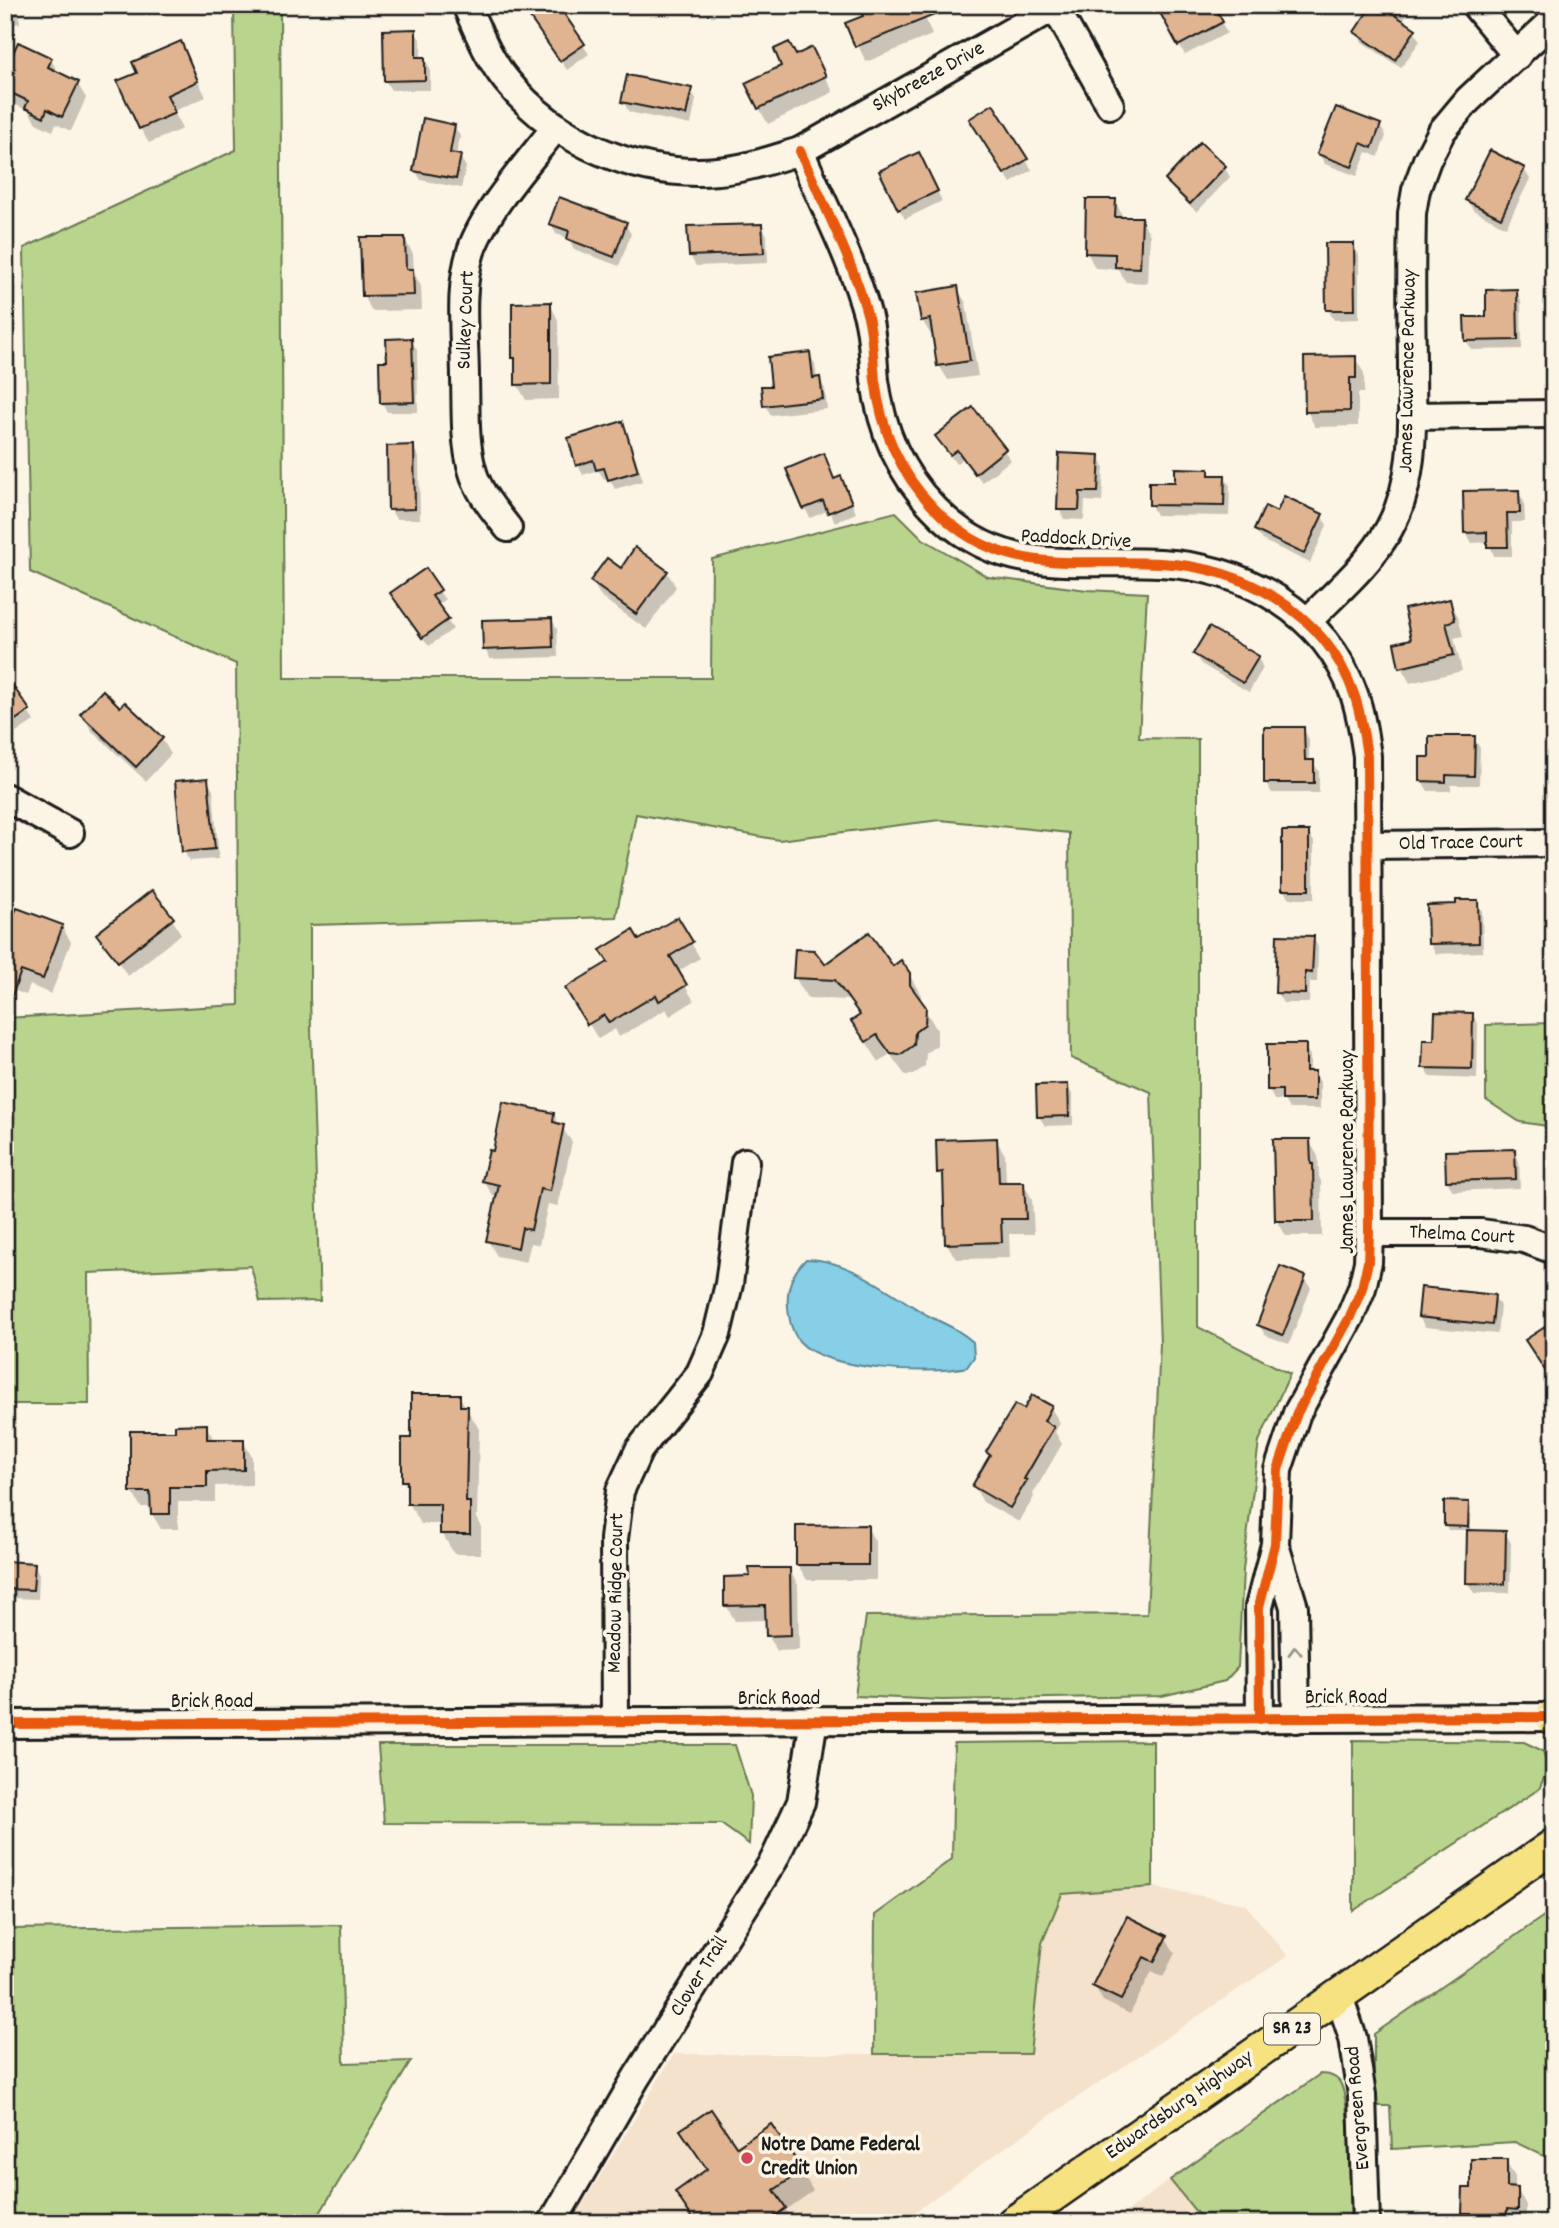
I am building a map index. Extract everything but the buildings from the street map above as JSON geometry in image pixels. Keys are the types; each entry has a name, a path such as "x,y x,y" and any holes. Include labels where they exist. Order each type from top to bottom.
{"main road":[{"name":"Edwardsburg Highway","path":"1022,2217 1554,1845"}],"street":[{"name":"Skybreeze Drive","path":"466,5 489,56 505,79 555,128 611,156 650,167 684,172 719,172 755,165 800,151 1057,6"},
{"path":"1475,5 1517,56"},
{"path":"1057,6 1110,105"},
{"name":"James Lawrence Parkway","path":"1260,1719 1259,1607 1275,1544 1278,1470 1297,1413 1350,1317 1362,1288 1368,1262 1367,756 1362,723 1353,692 1340,665 1308,621 1373,553 1388,532 1408,480 1412,416 1412,213 1416,190 1427,160 1448,123 1468,100 1554,20"},
{"name":"Sulkey Court","path":"508,528 483,495 472,469 467,433 464,300 466,275 471,251 482,228 555,128"},
{"name":"Paddock Drive","path":"800,151 860,292 869,320 880,410 887,435 899,461 933,507 964,533 1001,552 1025,560 1161,563 1198,567 1233,576 1261,589 1288,604 1308,621"},
{"path":"1412,416 1554,414"},
{"path":"5,797 69,833"},
{"name":"Old Trace Court","path":"1368,845 1554,843"},
{"name":"Meadow Ridge Court","path":"615,1720 614,1539 621,1491 639,1450 699,1373 718,1334 729,1284 745,1162"},
{"name":"Thelma Court","path":"1369,1233 1503,1235 1554,1250"},
{"name":"James Lawrence Parkway","path":"1275,1544 1294,1607 1296,1719"},
{"name":"Brick Road","path":"5,1724 1553,1717"},
{"name":"Clover Trail","path":"552,2223 642,2068 774,1860 802,1802 814,1719"},
{"name":"Evergreen Road","path":"1339,1996 1353,2038 1362,2095 1366,2223"}],"shaded area":[{"path":"1153,1887 1245,1904 1288,1956 1057,2111 899,2223 571,2223 674,2054 1030,2054 1042,1943 1062,1894"},
{"path":"1170,2180 1205,2223 1111,2223"}],"green space":[{"path":"280,5 284,678 711,678 712,559 896,512 923,539 988,577 1087,590 1147,593 1139,738 1198,739 1198,1327 1290,1374 1259,1441 1243,1570 1238,1667 1225,1681 1162,1696 942,1700 855,1696 866,1616 1147,1614 1160,1344 1151,1092 1071,1058 1069,833 940,820 779,840 636,814 616,917 310,925 320,1301 260,1302 251,1266 88,1273 89,1404 5,1404 5,1018 239,1005 236,664 30,572 24,248 236,150 234,9"},
{"path":"1554,1023 1554,1127 1520,1122 1486,1100 1486,1025"},
{"path":"1353,1740 1524,1742 1543,1751 1548,1769 1539,1789 1353,1911"},
{"path":"1153,1741 1153,1887 1062,1894 1042,1943 1030,2054 874,2054 875,1915 952,1859 954,1743"},
{"path":"378,1745 735,1745 751,1796 749,1844 721,1824 384,1823"},
{"path":"1554,1909 1554,2161 1515,2142 1392,2149 1390,2106 1374,2106 1374,2034"},
{"path":"341,1925 344,2063 411,2061 314,2223 5,2223 5,1929"},
{"path":"1320,2074 1335,2077 1343,2091 1348,2126 1351,2223 1205,2223 1170,2180"}],"water":[{"path":"806,1259 838,1265 870,1279 968,1337 973,1342 974,1357 967,1367 929,1371 855,1365 813,1352 794,1334 788,1307 791,1281"}],"cycle path":[{"path":"800,151 862,296 871,332 878,398 887,432 910,479 933,507 958,530 985,545 1012,555 1068,562 1191,566 1251,585 1278,599 1302,618 1323,640 1341,665 1354,694 1367,756 1368,1262 1362,1288 1350,1317 1297,1413 1278,1470 1275,1544 1259,1607 1260,1719"},
{"path":"5,1724 1554,1717"}],"place":[{"name":"Notre Dame Federal Credit Union","path":"747,2158"}]}
